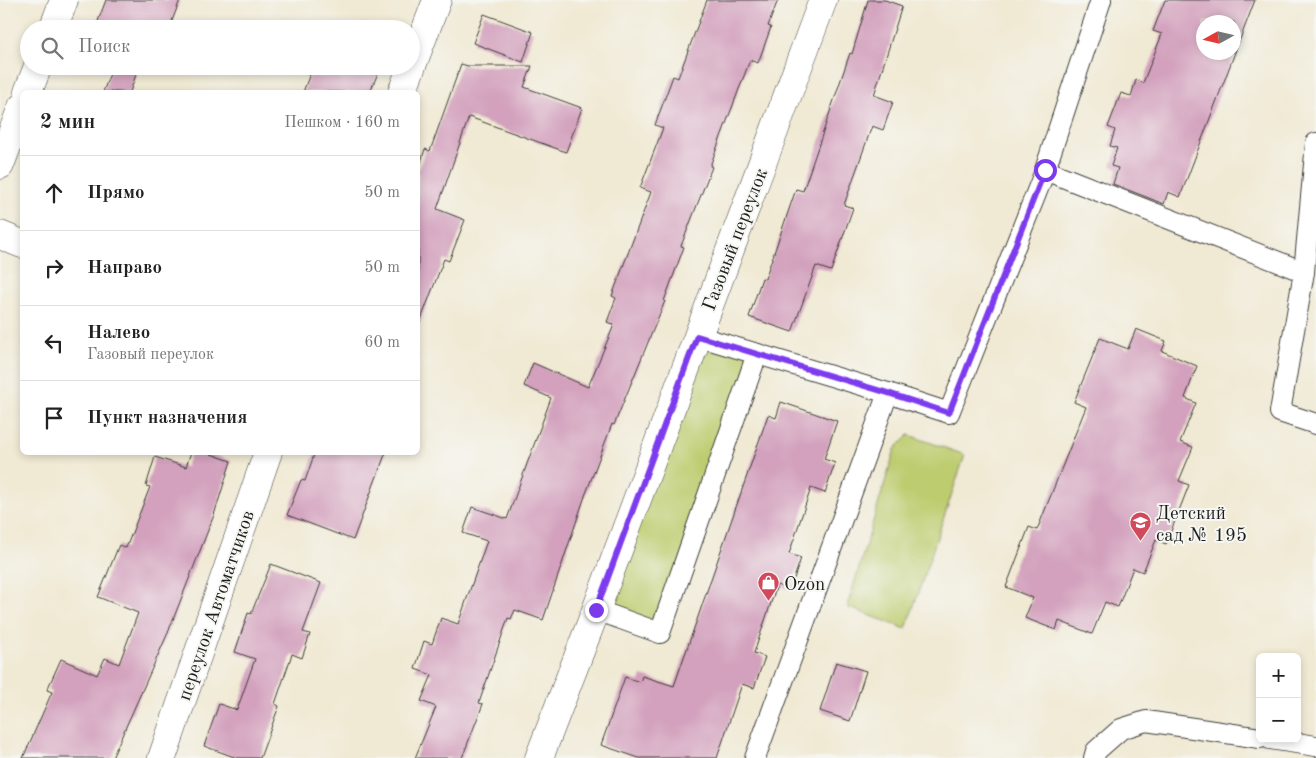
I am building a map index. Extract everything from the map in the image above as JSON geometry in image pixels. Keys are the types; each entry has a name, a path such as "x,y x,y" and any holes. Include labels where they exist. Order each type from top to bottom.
{"street":[{"path":"56,20 64,0"},
{"path":"420,46 438,0"},
{"name":"Газовый переулок","path":"539,758 823,0"},
{"path":"29,90 35,75"},
{"path":"403,90 409,75"},
{"path":"0,165 20,112"},
{"path":"0,235 20,243"},
{"name":"переулок Автоматчиков","path":"162,758 267,455"}],"lane":[{"path":"697,336 949,413 1045,170 1101,0"},
{"path":"1316,143 1304,272 1280,412 1316,424"},
{"path":"1045,170 1304,272"},
{"path":"596,610 660,633 757,354"},
{"path":"756,758 888,393"},
{"path":"1094,758 1096,751 1121,729 1146,721 1256,737"},
{"path":"1296,743 1316,746"}],"green space":[{"path":"697,336 757,354 660,633 596,610"},
{"path":"909,435 965,455 906,629 847,607 895,449"}],"building":[{"path":"106,0 180,0 172,20 98,20"},
{"path":"707,0 778,0 768,26 771,27 758,63 750,60 710,166 712,167 681,246 684,247 665,301 614,425 612,424 585,496 543,620 515,610 511,619 508,618 479,703 483,704 462,758 415,758 436,707 421,701 432,675 415,669 424,641 432,644 441,618 458,624 487,541 463,533 472,507 507,519 551,398 524,386 533,363 588,387 614,325 607,322 616,298 612,296 651,192 640,188 663,128 655,125 673,76 678,78"},
{"path":"868,0 885,0 902,6 874,95 893,102 883,130 872,126 844,205 853,208 831,271 816,266 792,332 749,317 762,278 765,279 796,189 803,191 850,53 852,54"},
{"path":"1165,0 1255,0 1241,37 1241,15 1196,15 1196,60 1232,60 1180,197 1168,192 1164,204 1113,184 1118,168 1111,166 1117,148 1110,146 1115,130 1108,127 1121,93 1131,96 1136,80 1143,83 1162,34 1153,31"},
{"path":"484,14 533,32 523,62 473,43"},
{"path":"461,64 468,66 532,66 524,87 582,108 566,152 469,117 437,209 465,220 449,261 444,259 420,322 420,165 425,149 430,151"},
{"path":"110,75 136,75 131,90 104,90"},
{"path":"310,75 377,75 371,90 304,90"},
{"path":"1136,329 1166,341 1162,351 1197,366 1185,398 1196,403 1180,442 1193,447 1179,481 1189,485 1166,544 1156,540 1143,572 1133,568 1118,607 1105,602 1092,634 1059,621 1056,630 1025,618 1033,598 1006,587 1029,527 1037,530 1086,407 1074,402 1100,338 1128,349"},
{"path":"781,402 837,421 824,459 835,463 825,493 811,488 789,554 801,558 790,590 777,585 754,653 765,657 754,688 742,684 717,758 639,758 601,745 625,677 640,682 642,676 674,686 768,415 776,418"},
{"path":"190,455 214,455 231,461 214,515 167,635 112,758 23,758 52,692 47,690 61,659 97,675 105,658 119,664 138,613 98,597 119,545 126,548 150,487 146,486 155,457 186,467"},
{"path":"314,455 385,455 353,540 287,515 301,480 305,481"},
{"path":"271,564 321,583 303,632 310,634 302,658 292,654 275,704 279,706 260,758 237,758 204,746 219,704 237,710 255,659 235,652 248,613 251,614"},
{"path":"836,662 866,671 850,721 820,711"}],"place":[{"name":"Детский сад № 195","path":"1140,542"},
{"name":"Ozon","path":"768,602"}],"route":[{"path":"596,610 697,336 949,413 1045,170"}]}
